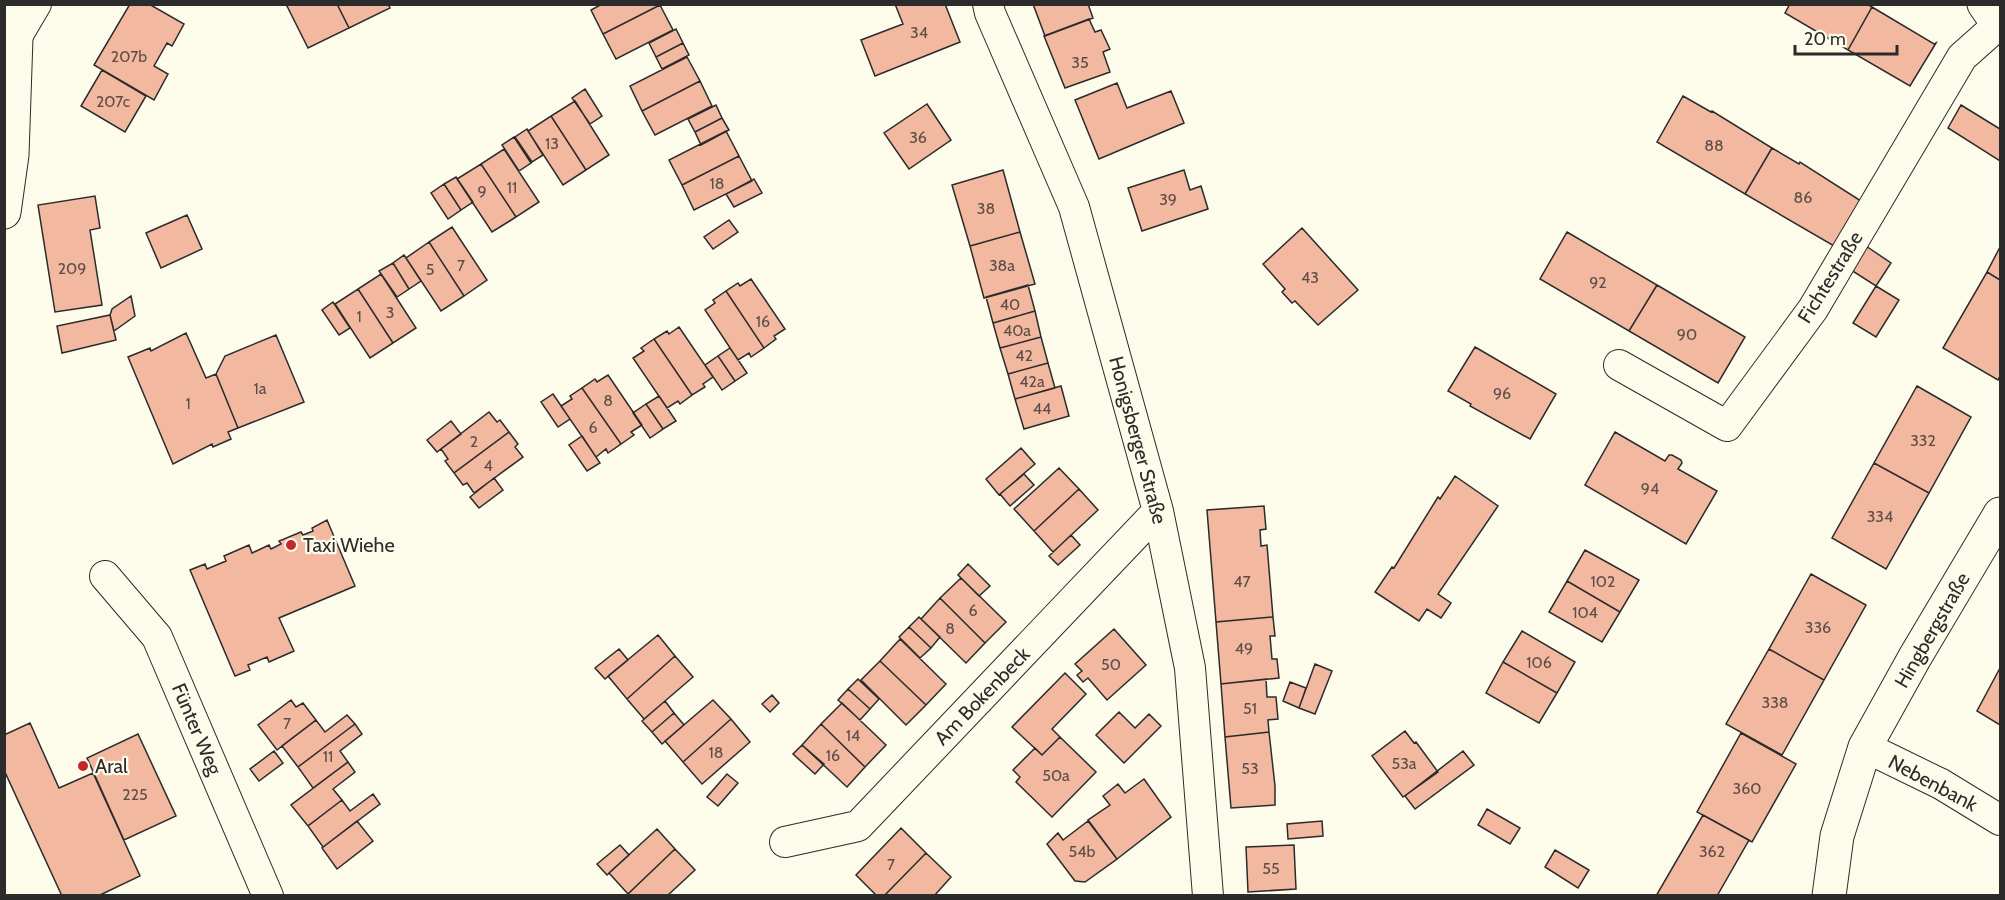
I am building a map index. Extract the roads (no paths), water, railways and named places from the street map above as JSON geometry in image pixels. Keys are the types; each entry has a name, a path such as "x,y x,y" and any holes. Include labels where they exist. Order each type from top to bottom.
{"street":[{"path":"5,200 12,155 16,38 14,4"},
{"path":"16,38 36,4"},
{"name":"Honigsberger Straße","path":"988,4 1074,207 1158,510 1190,669 1208,896"},
{"name":"Fichtestraße","path":"1619,365 1727,426 1814,309 1962,57 1994,19"},
{"name":"Am Bokenbeck","path":"784,842 858,826 1158,510"},
{"name":"Hingbergstraße","path":"1829,896 1837,836 1864,747 2001,514"},
{"name":"Fünter Weg","path":"105,576 157,637 268,896"},
{"name":"Nebenbank","path":"1864,747 1941,784 2001,820"}],"place":[{"name":"Taxi Wiehe","path":"291,545"},
{"name":"Aral","path":"83,766"}]}
